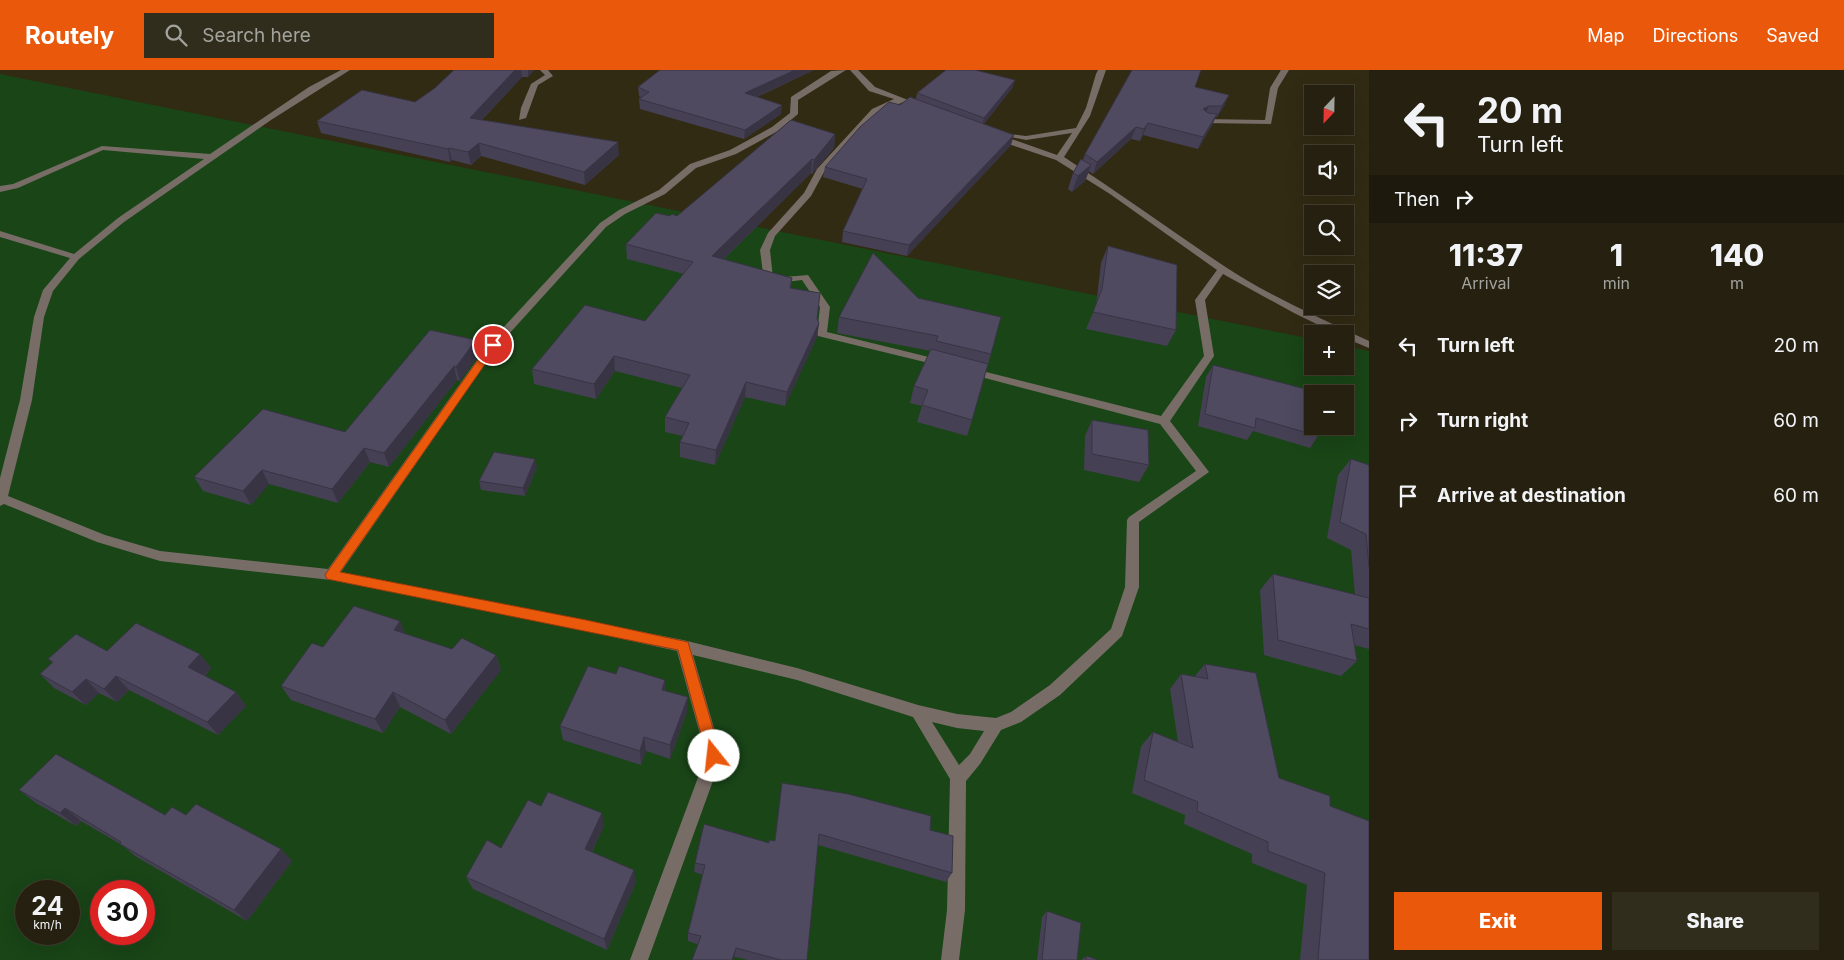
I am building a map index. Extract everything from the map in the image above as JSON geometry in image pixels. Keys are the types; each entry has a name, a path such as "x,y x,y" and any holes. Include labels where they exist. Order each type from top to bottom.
{"street":[{"path":"346,70 297,99 121,220 76,257 48,290 39,317 26,400 0,499 102,539 160,556 331,575 586,625 797,674 918,712 957,721 996,725 1016,717 1055,690 1117,632 1132,587 1133,520 1203,472 1164,422 822,334 825,307 805,277 769,281 765,250 771,235 808,194 820,171 875,111 906,101 872,89 854,70"},
{"path":"522,118 535,84 549,76 544,70"},
{"path":"331,575 493,345 603,225 622,212 662,192 693,166 733,152 775,129 794,114 794,100 822,80 842,70"},
{"path":"1059,158 1080,130 1092,100 1097,79 1102,70"},
{"path":"1204,121 1268,122 1274,88 1285,70"},
{"path":"1080,130 1026,138 990,133 1059,158 1113,192 1222,269 1298,311 1369,345"},
{"path":"0,189 14,186 102,148 211,157"},
{"path":"0,234 76,257"},
{"path":"1164,422 1209,356 1200,300 1222,269"},
{"path":"640,960 714,756 683,646"},
{"path":"918,712 958,778 956,910 950,960"},
{"path":"958,778 975,758 996,725"}],"green space":[{"path":"0,74 1304,337 1304,375 1354,375 1354,348 1369,351 1369,960 0,960"}],"building":[{"path":"454,70 515,70 470,118 618,142 584,172 479,143 468,152 317,121 362,90 415,102 435,88"},
{"path":"660,70 795,70 745,93 782,105 745,130 639,99 649,92 638,87"},
{"path":"946,70 975,70 1015,80 984,118 917,93"},
{"path":"1132,70 1201,70 1195,87 1229,95 1222,106 1209,106 1203,109 1208,113 1217,114 1203,137 1148,123 1144,129 1136,127 1097,162 1085,154"},
{"path":"910,97 1014,135 909,245 843,231 867,179 825,167 860,127 889,102 900,105"},
{"path":"791,120 835,134 814,160 812,159 712,256 792,278 790,288 820,293 817,319 819,323 787,392 746,382 716,450 680,442 689,423 665,417 690,375 614,356 594,384 532,369 585,305 645,321 693,262 626,244 656,213 677,216"},
{"path":"1081,159 1091,165 1078,176 1073,173"},
{"path":"1108,246 1177,265 1176,330 1093,312 1102,289"},
{"path":"873,253 918,298 1001,317 991,354 936,341 938,336 839,317"},
{"path":"430,330 476,340 456,367 454,366 384,453 364,448 332,489 262,470 243,491 194,477 263,409 345,432"},
{"path":"931,349 988,364 972,420 922,405 928,390 914,386"},
{"path":"1213,365 1304,389 1304,432 1256,418 1255,428 1205,414"},
{"path":"1092,420 1148,430 1149,465 1092,454"},
{"path":"494,452 535,459 523,488 479,481"},
{"path":"1351,459 1369,465 1369,567 1366,534 1340,522"},
{"path":"1273,574 1369,598 1369,629 1351,624 1357,661 1278,640"},
{"path":"354,606 400,621 394,630 452,649 462,638 496,655 445,720 393,692 375,719 281,686 312,643 323,647"},
{"path":"136,623 200,654 188,667 236,692 207,722 116,676 104,689 86,679 72,692 40,674 53,662 48,659 76,634 107,651"},
{"path":"1205,664 1256,673 1279,778 1330,796 1330,806 1369,821 1369,960 1318,960 1325,873 1268,851 1268,842 1197,811 1198,802 1144,780 1153,732 1193,748 1181,674 1208,679"},
{"path":"588,666 616,674 619,666 665,680 662,690 688,697 670,745 644,737 640,751 560,726"},
{"path":"56,754 165,815 172,807 186,815 196,804 281,849 234,910 120,844 121,842 65,808 60,813 19,790"},
{"path":"782,783 848,794 931,816 930,830 953,836 952,873 819,834 807,960 781,960 736,948 732,960 692,960 701,936 688,933 705,865 695,863 704,824 769,843 769,840 775,841"},
{"path":"548,792 602,813 585,849 634,870 604,939 466,877 487,840 501,848 528,800 541,806"},
{"path":"1047,911 1081,923 1077,960 1042,960"},
{"path":"1087,956 1098,960 1086,960"}],"route":[{"path":"493,345 331,575 683,646 714,756"}]}
